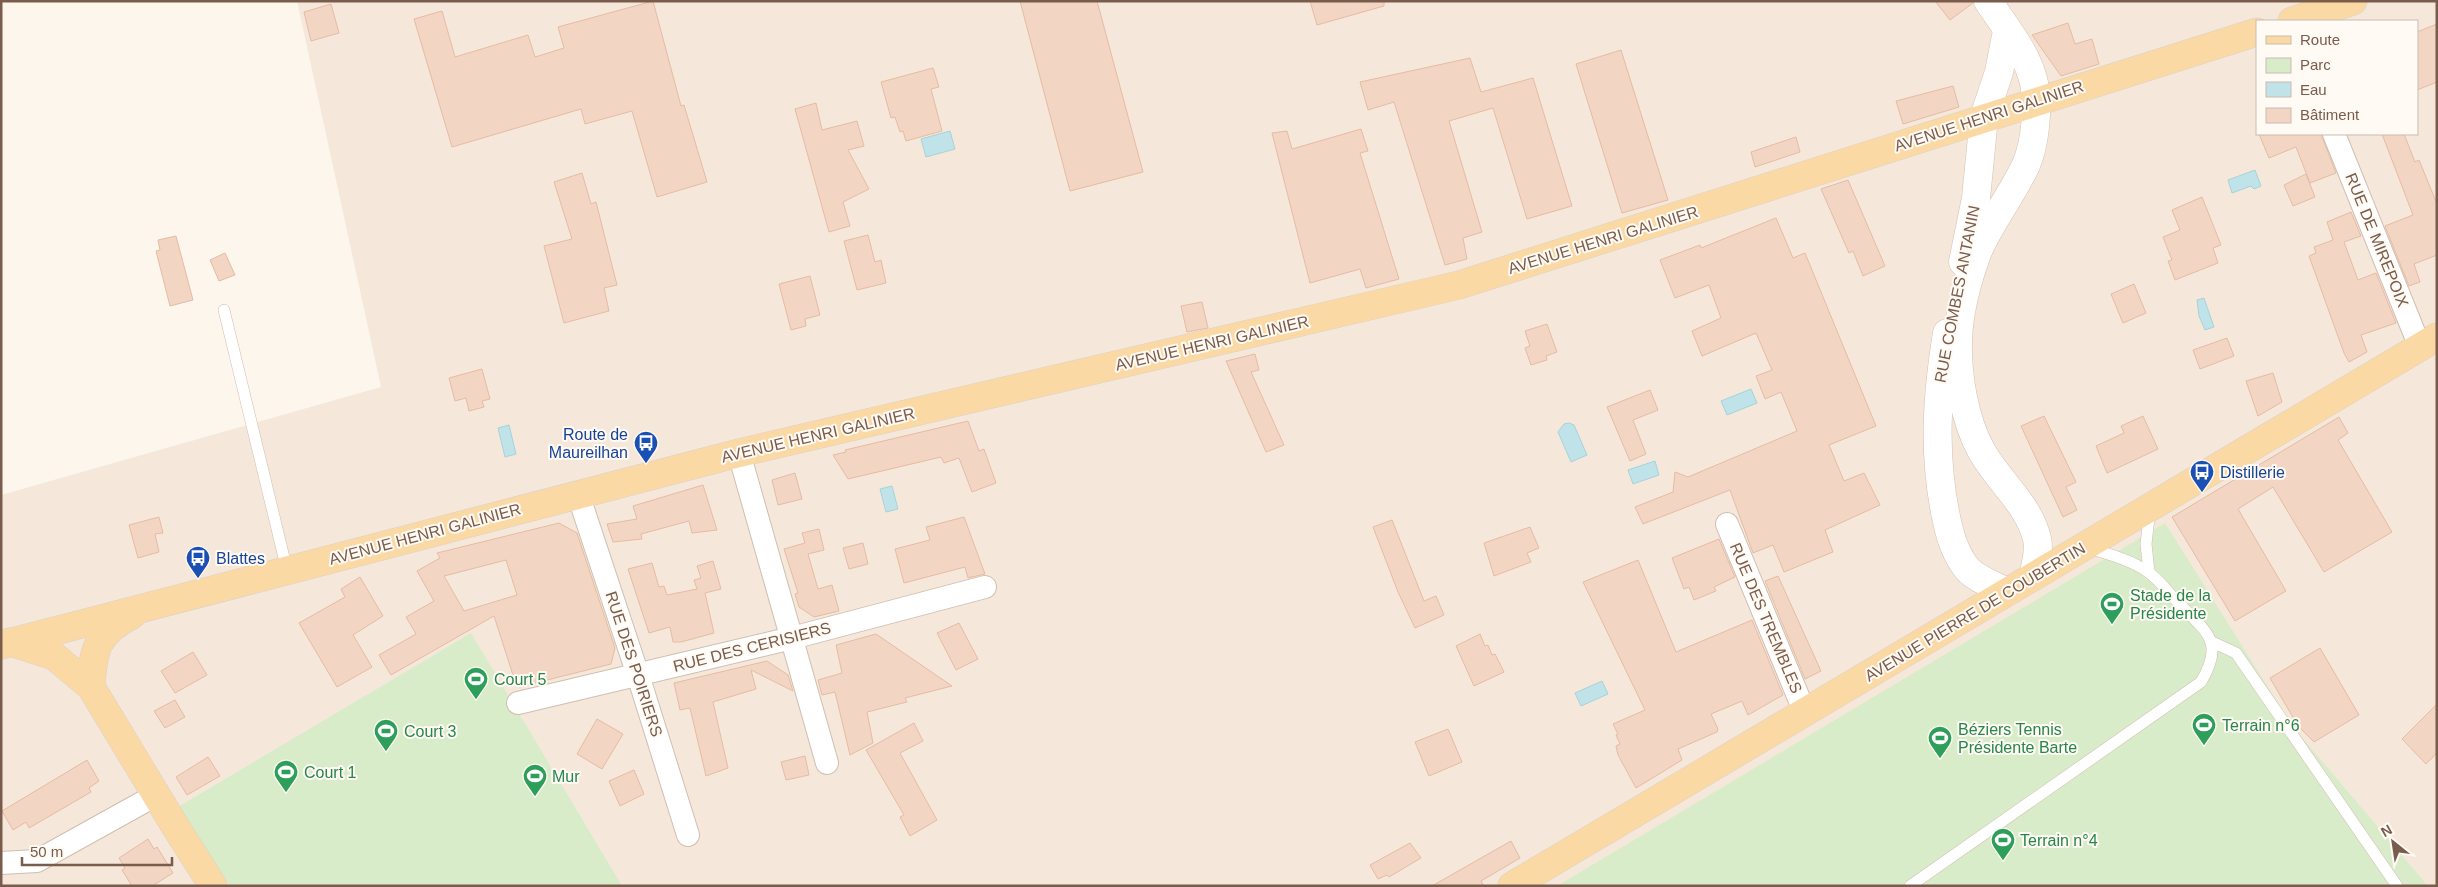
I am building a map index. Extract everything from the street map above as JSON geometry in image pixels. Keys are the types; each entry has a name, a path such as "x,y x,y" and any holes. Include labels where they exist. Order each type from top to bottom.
{"main road":[{"name":"RUE COMBES ANTANIN","path":"1988,1 2019,46 2029,68 2034,83 2036,100 2035,128 2026,164 1978,251 1966,292 1958,339 1961,378 1968,417 1980,450 2019,503 2029,519 2038,540 2033,577"},
{"path":"2295,20 2354,1"},
{"name":"RUE COMBES ANTANIN","path":"2007,31 1999,72 1984,117 1976,198 1964,258 1950,309 1938,389 1936,450 1942,498 1951,542 1966,568 2007,592"},
{"name":"AVENUE HENRI GALINIER","path":"6,643 739,453 1459,285 1701,210 2036,100 2256,32"},
{"name":"AVENUE PIERRE DE COUBERTIN","path":"1512,886 2428,342"},
{"name":"AVENUE HENRI GALINIER","path":"91,687 93,656 100,641 116,623 153,604"},
{"path":"6,643 54,656 91,687 213,886"}],"street":[{"name":"RUE DE MIREPOIX","path":"2334,135 2428,342"},
{"path":"739,453 826,763"},
{"name":"RUE DES POIRIERS","path":"578,494 638,675 688,835"},
{"name":"RUE DES TREMBLES","path":"1727,524 1805,713"},
{"name":"RUE DES CERISIERS","path":"518,703 792,638 985,587"},
{"path":"1,863 37,861 156,795"}],"lane":[{"path":"224,310 287,570"},
{"path":"2149,572 2146,544 2150,508"},
{"path":"2084,547 2122,559 2149,572 2203,628 2212,642 2236,653 2397,886"},
{"path":"1910,886 2201,682 2212,664 2212,642"}],"shaded area":[{"path":"297,1 2437,1 2437,886 1,886 1,495 381,387"}],"green space":[{"name":"Stade de la Présidente","path":"2165,523 2293,727 2428,886 1557,886"},
{"path":"471,633 622,886 230,886 178,807"}],"water":[{"path":"950,131 955,149 926,157 921,139"},
{"path":"2255,170 2261,186 2254,189 2251,186 2232,193 2228,180"},
{"path":"2204,298 2214,327 2205,330 2199,316 2197,300"},
{"path":"1751,389 1757,403 1727,415 1721,401"},
{"path":"1564,424 1574,425 1587,455 1571,462 1558,432"},
{"path":"509,425 516,454 505,457 498,428"},
{"path":"1655,461 1659,475 1633,484 1628,470"},
{"path":"892,486 898,509 886,512 880,489"},
{"path":"1602,681 1608,694 1581,706 1575,693"}],"building":[{"path":"653,1 681,106 684,105 707,182 657,197 632,111 585,124 581,109 452,147 414,19 442,11 455,57 528,35 535,57 564,48 558,27"},
{"path":"1020,1 1097,1 1143,172 1070,191"},
{"path":"1310,1 1384,1 1384,6 1317,25"},
{"path":"1935,1 1973,1 1973,3 1950,20"},
{"path":"331,4 339,33 311,41 304,12"},
{"path":"2068,23 2075,44 2092,39 2099,64 2061,76 2032,35"},
{"path":"2437,24 2437,82 2418,90 2418,32"},
{"path":"1621,50 1668,200 1622,213 1576,64"},
{"path":"1470,58 1481,92 1533,78 1572,206 1527,219 1493,108 1449,121 1482,232 1463,238 1467,259 1445,265 1394,102 1368,110 1360,82"},
{"path":"933,68 939,87 931,89 942,131 906,141 903,131 900,132 895,117 891,118 881,82"},
{"path":"1953,86 1959,107 1903,124 1896,101"},
{"path":"816,103 822,130 857,121 864,146 848,150 869,189 843,202 850,226 829,232 795,109"},
{"path":"1361,129 1368,151 1360,153 1399,279 1366,288 1360,269 1310,283 1272,133 1287,131 1292,149"},
{"path":"2259,135 2321,135 2336,173 2310,183 2296,147 2269,158"},
{"path":"2382,135 2404,135 2415,162 2419,160 2437,204 2437,255 2414,264 2420,282 2409,286 2385,226 2413,215"},
{"path":"1796,137 1800,152 1755,167 1751,152"},
{"path":"582,173 591,204 596,202 617,285 604,288 609,311 564,323 544,246 572,239 554,182"},
{"path":"2306,174 2315,197 2293,206 2284,185"},
{"path":"1848,180 1885,266 1863,276 1853,251 1849,253 1821,189"},
{"path":"2202,197 2221,245 2213,248 2218,263 2175,280 2168,261 2172,260 2163,237 2180,230 2172,210"},
{"path":"2351,212 2361,236 2344,242 2358,280 2376,273 2396,323 2361,335 2367,352 2349,362 2344,353 2309,256 2316,253 2314,247 2333,240 2327,222"},
{"path":"1776,218 1793,258 1805,253 1876,426 1829,445 1844,481 1864,473 1880,505 1825,530 1833,552 1784,572 1773,545 1753,553 1730,490 1643,524 1635,507 1673,492 1675,472 1688,477 1797,431 1781,392 1765,399 1756,376 1772,370 1756,333 1702,356 1692,331 1721,318 1709,285 1675,298 1660,260 1700,245 1701,248"},
{"path":"868,235 875,262 881,260 886,283 857,290 844,241"},
{"path":"176,236 193,300 170,306 156,251 160,250 158,240"},
{"path":"225,253 235,275 219,281 210,260"},
{"path":"810,276 820,315 805,319 806,326 791,330 779,284"},
{"path":"2134,284 2146,313 2123,323 2111,294"},
{"path":"1202,302 1208,328 1187,332 1181,306"},
{"path":"1547,324 1557,352 1546,356 1547,360 1531,365 1525,348 1530,346 1525,331"},
{"path":"2227,338 2234,356 2200,369 2193,350"},
{"path":"1255,354 1259,370 1251,372 1284,445 1266,452 1226,361"},
{"path":"482,369 490,399 482,401 484,407 469,411 466,398 455,401 449,378"},
{"path":"2273,373 2282,402 2258,416 2246,381"},
{"path":"1650,390 1658,410 1633,420 1646,454 1630,461 1607,407"},
{"path":"2044,416 2076,482 2066,487 2077,510 2063,517 2021,426"},
{"path":"2143,416 2158,449 2107,473 2096,446 2124,433 2121,426"},
{"path":"2339,417 2348,433 2338,440 2392,532 2324,572 2273,487 2238,509 2286,591 2235,621 2172,517"},
{"path":"968,421 979,451 984,449 996,483 972,492 959,458 944,463 941,457 848,479 833,455 846,452 845,450"},
{"path":"795,473 802,499 778,505 772,480"},
{"path":"703,485 717,530 692,533 689,521 641,534 642,539 613,542 607,524 637,519 633,506"},
{"path":"159,517 163,533 155,534 159,552 138,558 129,525"},
{"path":"964,517 985,574 968,578 965,567 904,583 895,549 930,540 926,527"},
{"path":"1392,520 1424,601 1436,596 1444,615 1415,628 1398,592 1373,527"},
{"path":"559,523 577,533 615,648 611,664 519,687 513,675 494,616 391,675 379,655 416,634 406,617 434,601 417,571 440,558 437,553","holes":["506,560 517,595 464,611 444,576"]},
{"path":"1530,527 1539,548 1527,553 1531,562 1494,576 1484,543"},
{"path":"819,529 824,550 808,554 818,589 832,585 839,611 814,617 799,607 795,594 798,593 784,549 805,543 802,533"},
{"path":"1719,539 1735,577 1714,587 1716,591 1694,600 1689,587 1684,589 1672,558"},
{"path":"863,543 868,564 849,569 843,548"},
{"path":"1638,560 1676,652 1752,620 1783,695 1748,715 1742,701 1711,714 1718,729 1717,732 1678,749 1682,760 1636,788 1618,755 1616,746 1620,744 1613,724 1645,710 1583,582"},
{"path":"713,561 721,589 705,593 714,633 681,642 673,642 670,627 649,633 628,569 652,563 659,587 664,586 667,595 697,589 694,580 701,578 697,566"},
{"path":"1778,576 1821,671 1805,679 1765,581"},
{"path":"360,577 383,616 353,635 372,667 337,687 299,623 345,597 341,589"},
{"path":"959,623 978,659 956,670 937,633"},
{"path":"876,634 952,686 905,698 907,702 867,712 873,743 850,755 835,692 822,695 818,680 842,673 836,645"},
{"path":"1480,634 1485,646 1488,645 1492,655 1495,654 1504,672 1474,686 1456,646"},
{"path":"2320,648 2359,715 2314,742 2298,726 2270,678"},
{"path":"193,652 207,675 175,693 161,671"},
{"path":"767,661 788,675 793,691 751,670 756,689 713,702 728,768 706,776 690,708 680,710 674,683"},
{"path":"175,700 185,717 165,728 154,711"},
{"path":"2437,704 2437,753 2426,764 2402,739"},
{"path":"597,719 623,734 602,769 577,754"},
{"path":"914,723 923,741 900,753 937,820 910,836 900,817 904,815 866,750"},
{"path":"1448,729 1462,762 1429,776 1415,742"},
{"path":"805,756 809,775 786,780 781,762"},
{"path":"208,757 220,776 187,795 176,777"},
{"path":"87,760 99,781 89,788 91,792 29,828 26,822 13,830 2,811"},
{"path":"634,770 644,794 620,806 609,781"},
{"path":"148,839 154,849 157,847 173,873 152,886 132,886 122,870 125,868 119,858"},
{"path":"1511,841 1520,858 1481,881 1484,886 1432,886"},
{"path":"1410,843 1421,858 1389,877 1387,875 1378,879 1370,865"}],"place":[{"name":"Route de Maureilhan","path":"646,464"},
{"name":"Distillerie","path":"2202,493"},
{"name":"Blattes","path":"198,579"},
{"name":"Stade de la Présidente","path":"2112,625"},
{"name":"Court 5","path":"476,700"},
{"name":"Terrain n°6","path":"2204,746"},
{"name":"Court 3","path":"386,752"},
{"name":"Béziers Tennis Présidente Barte","path":"1940,759"},
{"name":"Court 1","path":"286,793"},
{"name":"Mur","path":"535,797"},
{"name":"Terrain n°4","path":"2003,861"}]}
